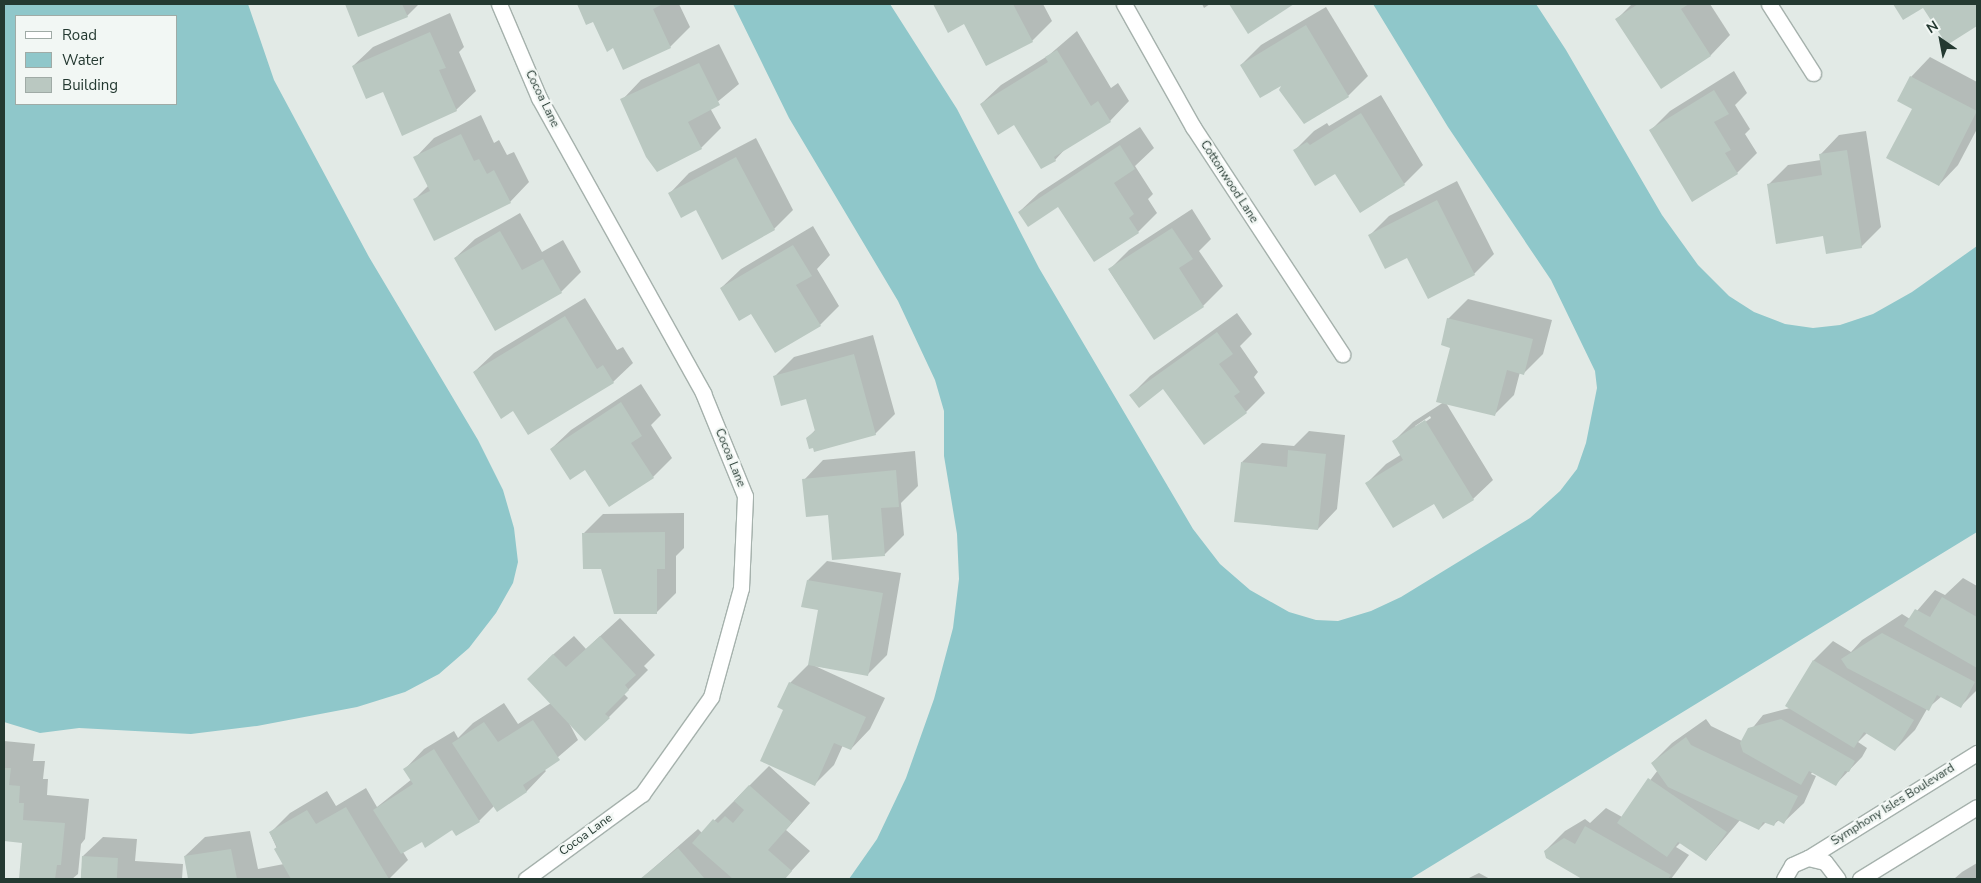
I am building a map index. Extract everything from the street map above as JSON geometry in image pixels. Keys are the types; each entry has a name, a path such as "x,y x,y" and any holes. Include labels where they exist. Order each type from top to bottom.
{"street":[{"name":"Cocoa Lane","path":"499,4 539,98 703,393 745,496 741,588 711,697 642,794 526,879"},
{"name":"Cottonwood Lane","path":"1124,4 1193,127 1342,354"},
{"path":"1768,4 1813,73"},
{"name":"Symphony Isles Boulevard","path":"1782,877 1799,860 1808,858 1977,753"},
{"path":"1860,879 1977,807"},
{"path":"1808,858 1825,862 1838,879"}],"water":[{"path":"4,4 248,4 274,80 369,257 478,440 503,490 514,528 518,562 513,583 496,613 469,648 439,674 405,692 357,707 257,726 191,734 79,728 40,733 4,722"},
{"path":"733,4 890,4 957,109 1039,268 1193,529 1220,564 1250,590 1289,612 1316,620 1338,621 1371,611 1401,597 1530,518 1560,491 1577,469 1586,443 1597,388 1595,371 1551,280 1448,127 1373,4 1536,4 1566,50 1662,215 1698,265 1729,296 1754,312 1785,324 1813,328 1840,325 1873,314 1912,292 1977,246 1977,532 1410,879 849,879 877,839 906,778 934,699 953,628 959,579 957,534 944,456 944,411 935,380 898,301 789,118"}],"building":[{"path":"345,4 402,4 408,17 358,37"},
{"path":"577,4 663,4 653,9 671,48 623,70 613,48 607,52 593,22 586,25"},
{"path":"933,4 1013,4 1033,42 986,66 964,24 948,33"},
{"path":"1229,4 1294,4 1248,34"},
{"path":"1638,4 1689,4 1681,9 1711,56 1661,89 1615,19"},
{"path":"1893,4 1977,4 1977,26 1947,45 1923,8 1903,20"},
{"path":"1306,25 1349,97 1304,124 1279,90 1281,86 1260,98 1240,65"},
{"path":"430,32 446,68 439,70 457,111 402,136 383,92 366,99 352,66"},
{"path":"1057,50 1091,106 1098,101 1111,122 1054,157 1056,161 1041,169 1014,125 998,135 980,104 1048,62 1045,57"},
{"path":"699,63 720,105 688,122 702,149 657,172 646,157 620,99"},
{"path":"1910,76 1977,111 1939,186 1886,158 1912,109 1897,101"},
{"path":"1714,90 1729,114 1714,122 1731,150 1725,153 1738,174 1692,202 1649,130"},
{"path":"1361,113 1405,185 1360,213 1335,174 1315,186 1293,150 1307,142 1310,145"},
{"path":"461,134 474,161 479,159 487,174 494,170 511,203 434,241 413,199 430,191 413,157"},
{"path":"1120,145 1135,169 1114,183 1134,214 1129,218 1139,233 1094,262 1058,207 1028,227 1018,212"},
{"path":"1847,150 1862,248 1826,254 1823,236 1776,244 1767,184 1822,175 1819,154"},
{"path":"736,157 775,230 722,260 696,210 681,218 668,193"},
{"path":"1437,200 1475,275 1428,299 1407,258 1385,269 1368,235"},
{"path":"1172,228 1193,259 1179,268 1204,307 1154,340 1108,269"},
{"path":"500,231 522,270 543,259 562,293 495,331 454,258"},
{"path":"793,245 812,276 796,285 821,326 775,353 751,314 739,321 720,288"},
{"path":"565,316 597,369 603,365 614,383 528,435 513,411 501,419 473,372"},
{"path":"1447,318 1533,339 1524,375 1507,370 1495,416 1436,402 1450,348 1441,345"},
{"path":"1217,332 1233,354 1219,364 1240,392 1234,396 1247,413 1204,445 1163,389 1139,408 1129,395"},
{"path":"854,354 876,435 814,452 813,448 809,449 806,438 815,431 806,399 781,406 773,376"},
{"path":"621,402 642,436 631,443 654,478 609,507 585,470 570,480 550,449"},
{"path":"1425,420 1474,500 1443,519 1434,504 1393,528 1365,483 1403,460 1392,441"},
{"path":"1288,450 1326,454 1318,530 1234,522 1241,462 1287,467"},
{"path":"896,470 899,507 881,508 885,556 832,560 828,515 806,517 802,479"},
{"path":"665,532 665,569 657,569 657,614 614,614 601,569 583,569 582,533"},
{"path":"807,580 883,593 868,676 808,665 818,610 801,607"},
{"path":"1942,597 1977,617 1977,668 1904,626 1915,609 1930,617"},
{"path":"1882,633 1975,682 1961,708 1937,695 1929,711 1847,668 1841,659"},
{"path":"600,636 636,675 625,685 629,690 605,714 610,718 585,741 527,679 553,654 566,667"},
{"path":"1813,660 1914,720 1895,751 1864,732 1854,748 1785,706"},
{"path":"789,682 866,717 851,750 834,743 815,786 760,761 783,710 777,707"},
{"path":"1781,719 1855,761 1849,772 1845,771 1836,786 1809,771 1801,785 1743,752 1740,743 1748,728"},
{"path":"533,720 560,760 523,785 527,792 497,812 452,743 484,722 498,742"},
{"path":"1686,737 1691,745 1798,796 1784,824 1777,820 1774,826 1763,822 1759,830 1668,787 1651,763"},
{"path":"434,749 480,822 456,836 452,830 425,848 422,842 401,854 373,810 413,784 403,769"},
{"path":"4,768 11,768 9,785 20,786 19,803 24,803 23,820 65,823 61,865 57,865 55,879 19,879 22,843 4,841"},
{"path":"1648,778 1727,832 1706,861 1678,842 1667,857 1617,823"},
{"path":"749,785 792,823 768,850 792,871 785,879 733,879 692,843 713,819 718,823 725,816 733,823 744,810 734,801"},
{"path":"346,807 389,879 291,879 274,849 277,847 269,832 307,810 316,824"},
{"path":"1585,826 1671,875 1668,879 1582,879 1546,858 1544,851 1564,838 1575,844"},
{"path":"678,848 705,879 640,879"},
{"path":"231,849 237,879 188,879 184,856"},
{"path":"82,856 118,858 117,879 81,879"}]}
